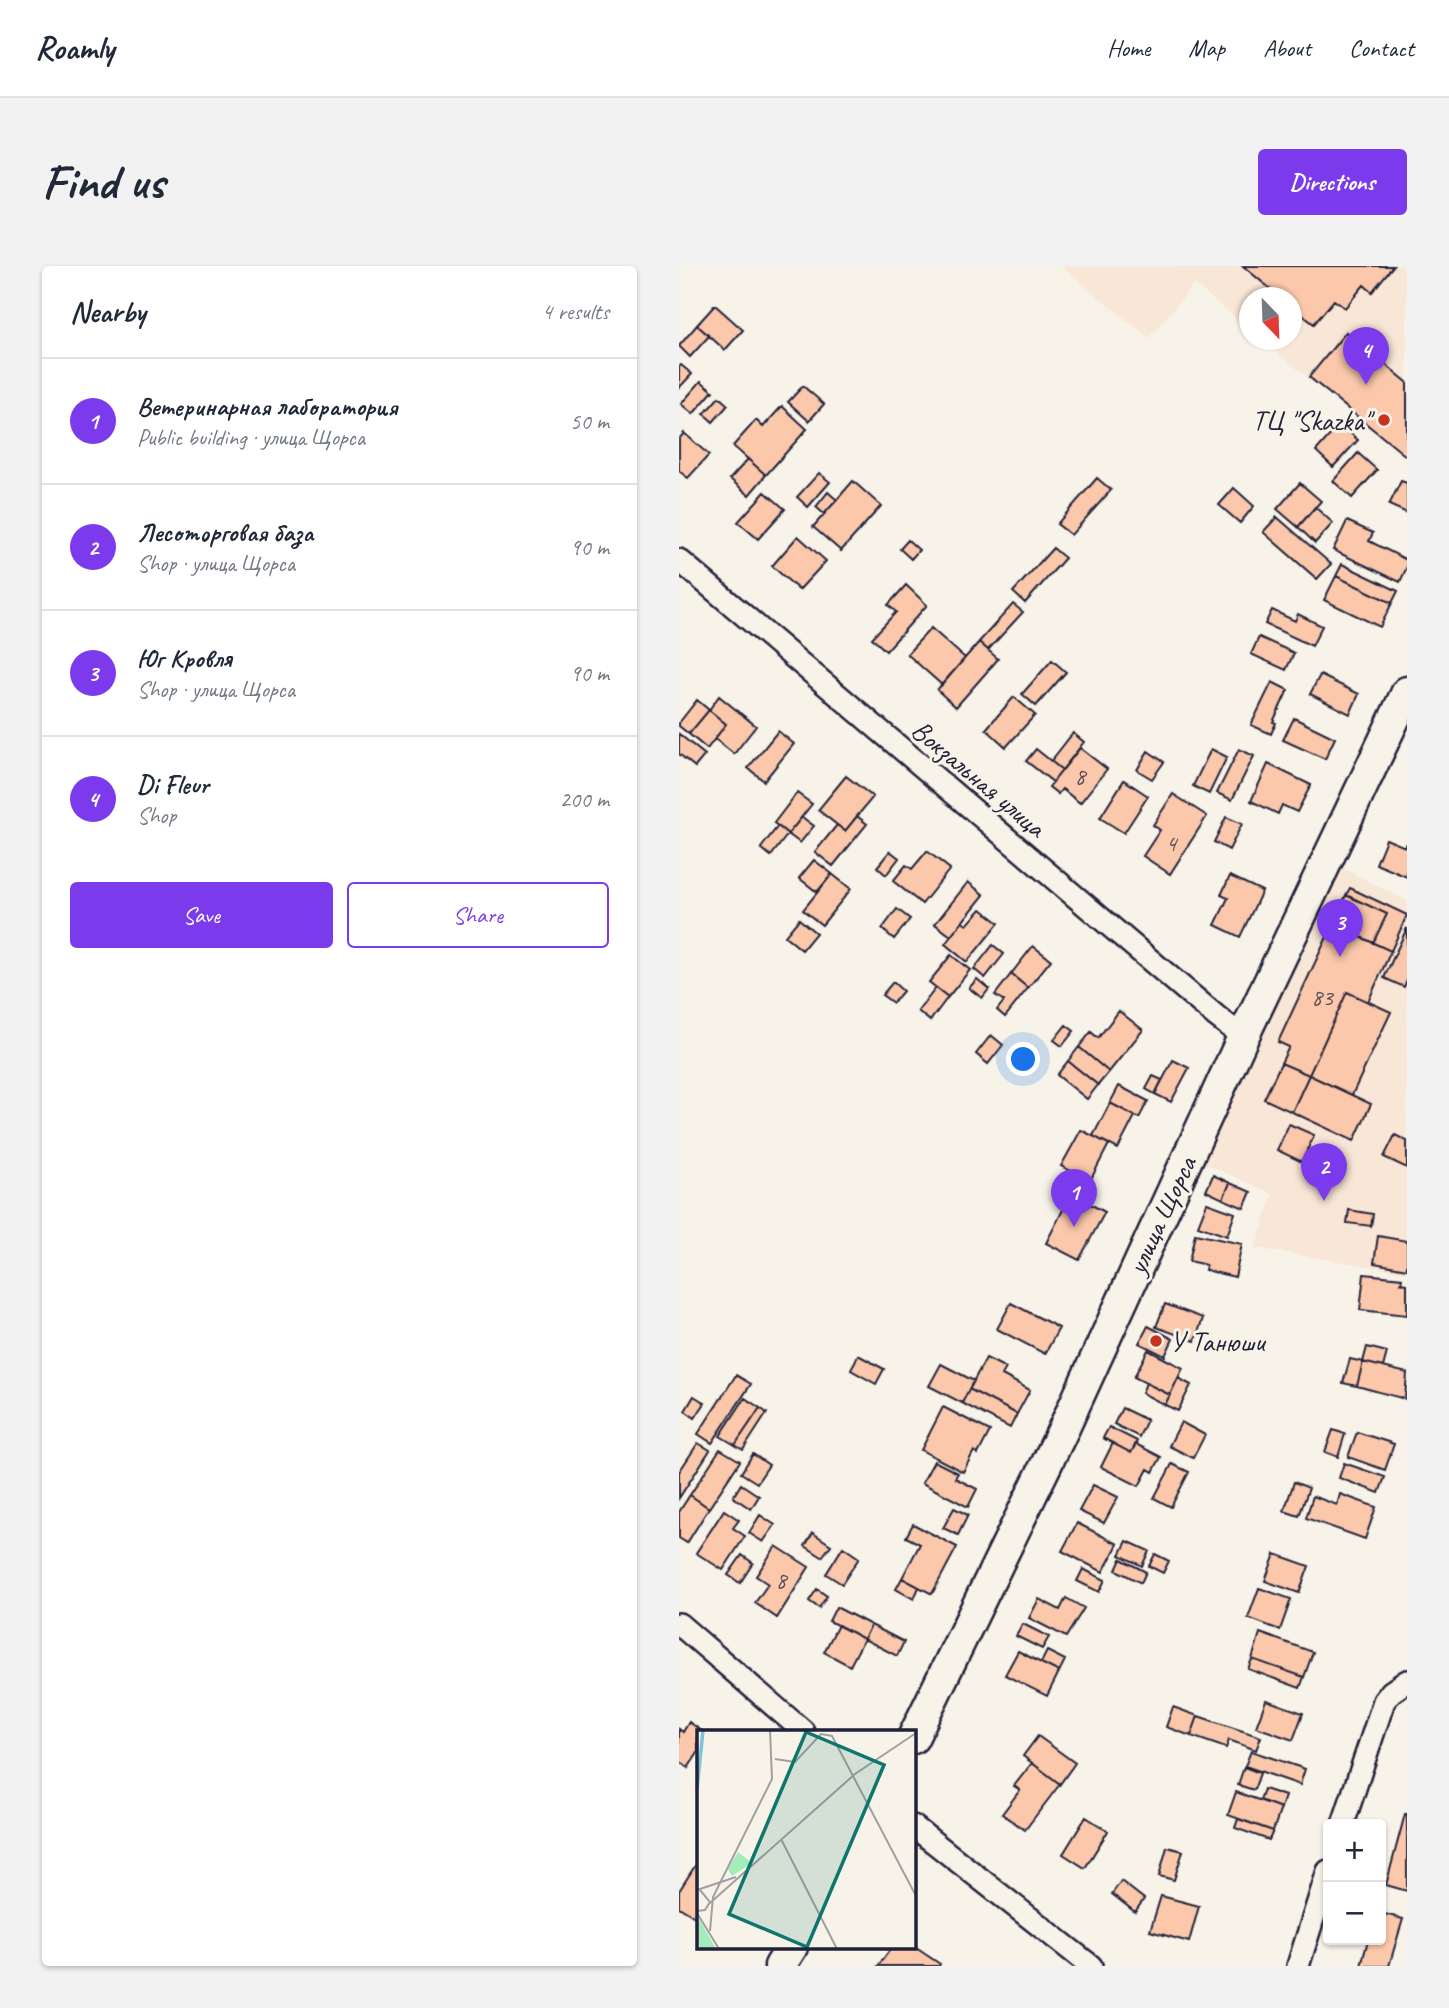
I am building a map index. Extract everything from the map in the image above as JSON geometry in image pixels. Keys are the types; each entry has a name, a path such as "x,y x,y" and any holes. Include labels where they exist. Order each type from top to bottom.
{"main road":[{"name":"улица Щорса","path":"915,1734 1063,1428 1243,1037 1407,692"},
{"path":"780,1966 791,1948"}],"street":[{"name":"Вокзальная улица","path":"679,560 1243,1037"},
{"path":"679,1624 802,1730"},
{"path":"1345,1819 1384,1701 1391,1692 1407,1681"},
{"path":"915,1827 1091,1966"},
{"path":"1298,1966 1325,1882"}],"shaded area":[{"path":"1061,266 1407,266 1407,457 1274,350 1302,350 1302,287 1239,287 1239,321 1194,284 1149,338"},
{"path":"1338,866 1407,901 1407,1272 1255,1248 1273,1194 1200,1161"}],"building":[{"path":"1243,266 1393,266 1372,292 1364,285 1345,308 1334,300 1314,324 1302,315 1302,287 1268,287"},
{"path":"715,305 743,330 725,350 697,325"},
{"path":"697,325 709,336 690,357 679,346"},
{"name":"ТЦ \"Skazka\"","path":"1346,332 1407,382 1407,457 1309,377"},
{"path":"681,365 692,374 679,388 679,367"},
{"path":"701,381 713,391 693,414 681,404"},
{"path":"803,386 824,404 809,421 788,402"},
{"path":"719,397 728,405 713,422 704,414"},
{"path":"782,406 807,429 766,475 733,446 756,420 763,427"},
{"path":"1340,424 1358,440 1333,467 1316,451"},
{"path":"684,433 709,455 688,478 679,471 679,439"},
{"path":"1358,453 1377,470 1352,498 1333,481"},
{"path":"748,459 766,475 749,495 730,479"},
{"path":"819,473 830,482 808,507 797,497"},
{"path":"1097,478 1111,490 1071,535 1057,524"},
{"path":"853,481 881,506 841,551 813,527"},
{"path":"1401,481 1407,483 1407,513 1389,505"},
{"path":"1300,483 1321,501 1298,527 1277,509"},
{"path":"1234,488 1254,506 1240,523 1219,505"},
{"path":"765,492 785,509 758,539 738,522"},
{"path":"828,492 837,500 824,514 816,507"},
{"path":"1315,507 1333,523 1315,543 1298,527"},
{"path":"1277,517 1331,564 1317,579 1263,532"},
{"path":"1347,521 1373,533 1369,541 1407,560 1407,567 1400,582 1333,550"},
{"path":"798,536 826,561 799,590 772,566"},
{"path":"908,540 919,550 911,559 900,549"},
{"path":"1053,548 1065,558 1025,603 1013,592"},
{"path":"1342,564 1398,591 1392,603 1336,576"},
{"path":"1336,576 1392,603 1380,627 1324,600"},
{"path":"906,585 927,605 886,651 872,638 896,612 888,605"},
{"path":"1013,604 1023,612 988,650 979,642"},
{"path":"1272,610 1295,621 1298,614 1322,626 1312,646 1265,624"},
{"path":"931,628 965,658 942,685 907,654"},
{"path":"1259,637 1294,653 1286,670 1251,654"},
{"path":"979,642 998,659 956,707 937,690"},
{"path":"1052,660 1066,672 1036,706 1022,694"},
{"path":"1320,675 1359,694 1350,714 1310,694"},
{"path":"1272,682 1288,690 1273,722 1276,723 1271,734 1251,725"},
{"path":"719,696 756,726 734,754 715,739 726,724 709,710"},
{"path":"1014,697 1035,715 1006,747 986,729"},
{"path":"697,700 709,710 689,734 679,723"},
{"path":"709,710 726,724 707,749 689,734"},
{"path":"1294,718 1335,738 1325,759 1283,740"},
{"path":"778,731 794,744 764,781 748,768"},
{"path":"1073,733 1084,742 1062,770 1051,761"},
{"path":"679,734 705,755 695,767 679,754"},
{"path":"1080,748 1107,769 1080,803 1062,789 1058,794 1049,787"},
{"path":"1036,749 1062,770 1053,782 1026,761"},
{"path":"1211,749 1227,757 1209,794 1193,786"},
{"path":"1239,749 1254,756 1232,800 1217,793"},
{"path":"1148,751 1164,762 1152,779 1137,770"},
{"path":"1268,764 1311,785 1297,812 1282,805 1278,814 1251,801"},
{"path":"846,776 873,797 845,831 818,810"},
{"path":"1124,780 1148,796 1124,833 1100,818"},
{"path":"797,793 812,804 788,834 774,823"},
{"path":"1173,794 1207,816 1170,874 1143,856 1160,830 1153,825"},
{"path":"857,816 867,824 833,866 815,852 837,825 845,831"},
{"path":"802,817 814,826 800,843 788,834"},
{"path":"1226,817 1242,824 1229,850 1214,842"},
{"path":"778,826 788,834 771,856 761,848"},
{"path":"1386,839 1405,847 1407,843 1407,877 1376,864"},
{"path":"890,851 899,858 886,875 877,867"},
{"path":"927,851 950,869 922,904 893,881 906,865 912,869"},
{"path":"814,860 832,874 817,892 799,878"},
{"path":"832,874 851,889 822,925 803,910"},
{"path":"1230,876 1262,891 1240,937 1215,925 1228,898 1221,895"},
{"path":"968,882 984,895 951,936 935,924"},
{"path":"1350,888 1407,915 1391,951 1373,943 1387,914 1346,895"},
{"path":"1346,895 1387,914 1373,943 1333,924"},
{"path":"897,909 910,919 894,939 882,929"},
{"path":"981,909 999,923 967,962 945,944 962,922 967,925"},
{"path":"799,919 816,933 802,950 785,936"},
{"path":"1333,924 1391,951 1368,1002 1347,992 1309,1075 1281,1063 1289,1047 1278,1042"},
{"path":"1407,928 1407,980 1404,987 1384,978"},
{"path":"993,945 1004,954 985,978 974,969"},
{"path":"1033,946 1051,960 1028,988 1011,974"},
{"path":"951,955 970,970 948,997 929,982"},
{"path":"1011,974 1028,988 1005,1017 997,1010 1004,1001 995,995"},
{"path":"977,979 989,989 982,998 969,988"},
{"path":"893,982 903,991 893,1003 882,995"},
{"path":"936,988 948,997 930,1021 918,1011"},
{"path":"1347,992 1391,1012 1352,1095 1309,1075"},
{"path":"1119,1011 1143,1030 1109,1072 1079,1047 1091,1032 1098,1038"},
{"path":"1066,1025 1074,1031 1062,1046 1054,1040"},
{"path":"991,1035 1003,1045 988,1064 976,1054"},
{"path":"1079,1047 1109,1072 1098,1085 1068,1061"},
{"path":"1173,1060 1189,1068 1171,1102 1155,1094"},
{"path":"1068,1061 1098,1085 1087,1099 1057,1075"},
{"path":"1281,1063 1309,1075 1292,1112 1264,1099"},
{"path":"1309,1075 1371,1104 1354,1141 1292,1112"},
{"path":"1153,1076 1162,1080 1155,1094 1146,1089"},
{"path":"1119,1086 1148,1101 1139,1118 1110,1103"},
{"path":"1110,1103 1135,1116 1118,1149 1093,1136"},
{"path":"1289,1124 1314,1135 1302,1162 1277,1150"},
{"path":"1081,1130 1109,1144 1090,1181 1061,1166"},
{"path":"1395,1135 1407,1141 1407,1168 1384,1157"},
{"path":"1213,1175 1230,1183 1223,1199 1206,1191"},
{"path":"1230,1183 1251,1192 1244,1208 1223,1199"},
{"path":"1071,1194 1105,1212 1079,1260 1046,1243"},
{"path":"1207,1203 1235,1213 1227,1236 1198,1226"},
{"path":"1349,1210 1373,1214 1371,1226 1347,1223"},
{"path":"1195,1234 1242,1244 1235,1277 1205,1270 1206,1265 1189,1261"},
{"path":"1378,1236 1407,1241 1407,1269 1374,1263"},
{"path":"1364,1274 1402,1278 1401,1283 1407,1284 1407,1315 1360,1310"},
{"path":"1011,1303 1059,1328 1045,1354 997,1329"},
{"path":"1165,1304 1203,1318 1195,1341 1156,1327"},
{"name":"У Танюши","path":"1148,1326 1173,1339 1165,1356 1139,1343"},
{"path":"1367,1347 1387,1352 1383,1367 1363,1362"},
{"path":"1148,1350 1183,1368 1170,1395 1134,1377"},
{"path":"858,1355 884,1369 876,1384 851,1370"},
{"path":"986,1358 1006,1368 1002,1375 1030,1390 1017,1414 969,1389"},
{"path":"1350,1359 1363,1362 1357,1386 1343,1383"},
{"path":"1363,1362 1407,1373 1405,1399 1357,1386"},
{"path":"941,1364 974,1381 962,1403 929,1386"},
{"path":"736,1375 751,1384 712,1443 698,1434"},
{"path":"1178,1378 1191,1385 1178,1411 1165,1405"},
{"path":"1146,1383 1170,1395 1165,1405 1142,1393"},
{"path":"969,1389 1017,1414 1010,1428 962,1403"},
{"path":"694,1396 705,1403 695,1418 685,1411"},
{"path":"745,1398 760,1408 735,1445 720,1436"},
{"path":"943,1407 990,1431 978,1454 974,1451 963,1472 921,1450"},
{"path":"760,1408 767,1413 743,1450 735,1445"},
{"path":"1122,1408 1147,1420 1139,1437 1114,1424"},
{"path":"1181,1422 1205,1435 1193,1458 1169,1446"},
{"path":"1109,1427 1137,1441 1131,1453 1103,1438"},
{"path":"1333,1430 1345,1434 1338,1457 1325,1452"},
{"path":"1357,1432 1394,1444 1385,1470 1348,1457"},
{"path":"698,1443 710,1450 679,1498 679,1472"},
{"path":"1113,1443 1131,1453 1136,1444 1161,1457 1153,1472 1148,1469 1139,1486 1101,1467"},
{"path":"720,1449 740,1461 709,1508 690,1495"},
{"path":"753,1454 769,1465 757,1483 741,1473"},
{"path":"934,1461 958,1473 955,1478 977,1489 968,1507 922,1483"},
{"path":"1344,1463 1385,1477 1379,1493 1339,1478"},
{"path":"1172,1464 1189,1472 1171,1507 1154,1498"},
{"path":"1294,1482 1309,1488 1299,1516 1284,1511"},
{"path":"741,1484 759,1496 751,1509 733,1497"},
{"path":"1093,1485 1118,1497 1104,1523 1079,1511"},
{"path":"1340,1494 1376,1507 1365,1539 1306,1518 1313,1496 1337,1505"},
{"path":"690,1495 709,1508 687,1543 679,1538 679,1512"},
{"path":"954,1508 968,1515 958,1535 943,1528"},
{"path":"724,1510 739,1520 733,1528 745,1536 723,1570 696,1553"},
{"path":"760,1515 775,1525 763,1542 749,1533"},
{"path":"1077,1523 1118,1544 1103,1572 1062,1551"},
{"path":"913,1524 957,1547 932,1594 902,1578 920,1544 906,1537"},
{"path":"813,1533 831,1545 822,1557 805,1546"},
{"path":"1127,1541 1149,1551 1142,1566 1120,1555"},
{"path":"776,1546 809,1567 777,1618 755,1603 768,1584 756,1576"},
{"path":"843,1547 859,1558 842,1584 826,1574"},
{"path":"1155,1554 1169,1561 1163,1573 1149,1566"},
{"path":"1275,1554 1309,1566 1299,1593 1265,1581"},
{"path":"742,1555 753,1563 740,1583 728,1575"},
{"path":"1121,1559 1146,1572 1141,1583 1116,1570"},
{"path":"1083,1569 1105,1580 1099,1592 1077,1581"},
{"path":"902,1578 919,1587 914,1599 896,1589"},
{"path":"1259,1588 1291,1599 1280,1630 1248,1618"},
{"path":"817,1589 827,1596 819,1608 809,1601"},
{"path":"1066,1598 1084,1608 1066,1637 1029,1618 1039,1599 1060,1610"},
{"path":"836,1607 871,1625 864,1639 829,1621"},
{"path":"1023,1624 1049,1637 1042,1649 1016,1636"},
{"path":"838,1625 864,1639 850,1666 824,1652"},
{"path":"871,1625 904,1642 897,1656 864,1639"},
{"path":"1260,1633 1313,1652 1304,1677 1252,1659"},
{"path":"1018,1651 1059,1672 1047,1696 1005,1675"},
{"path":"1047,1651 1065,1660 1059,1672 1041,1663"},
{"path":"1252,1659 1304,1677 1300,1688 1248,1669"},
{"path":"1266,1700 1303,1713 1293,1740 1256,1727"},
{"path":"1173,1707 1198,1716 1191,1736 1166,1727"},
{"path":"1198,1716 1261,1737 1256,1750 1229,1740 1226,1748 1191,1736"},
{"path":"689,1722 701,1730 697,1730 697,1754 688,1768 679,1761 679,1729 683,1732"},
{"path":"1038,1736 1075,1763 1060,1784 1023,1756"},
{"path":"1251,1751 1305,1769 1300,1785 1245,1766"},
{"path":"1032,1763 1060,1784 1025,1830 1002,1814 1020,1790 1014,1786"},
{"path":"1244,1767 1260,1773 1254,1790 1238,1785"},
{"path":"1264,1789 1285,1796 1281,1808 1260,1800"},
{"path":"1236,1792 1281,1808 1273,1831 1228,1815"},
{"path":"1405,1814 1407,1814 1407,1891 1386,1885"},
{"path":"1086,1817 1108,1831 1085,1868 1063,1854"},
{"path":"1238,1819 1273,1831 1269,1840 1235,1828"},
{"path":"1167,1847 1183,1851 1174,1880 1159,1876"},
{"path":"697,1867 697,1918 679,1907 679,1891"},
{"path":"1121,1881 1144,1899 1135,1912 1112,1894"},
{"path":"1161,1896 1199,1906 1189,1942 1150,1931"},
{"path":"1386,1914 1403,1919 1389,1966 1361,1966 1367,1945 1386,1945"},
{"path":"915,1947 940,1964 939,1966 878,1966 891,1948"}],"place":[{"name":"Di Fleur","path":"1366,385"},
{"name":"ТЦ \"Skazka\"","path":"1384,420"},
{"name":"Юг Кровля","path":"1340,957"},
{"name":"Лесоторговая база","path":"1324,1201"},
{"name":"Ветеринарная лаборатория","path":"1074,1227"},
{"name":"У Танюши","path":"1156,1341"}]}
